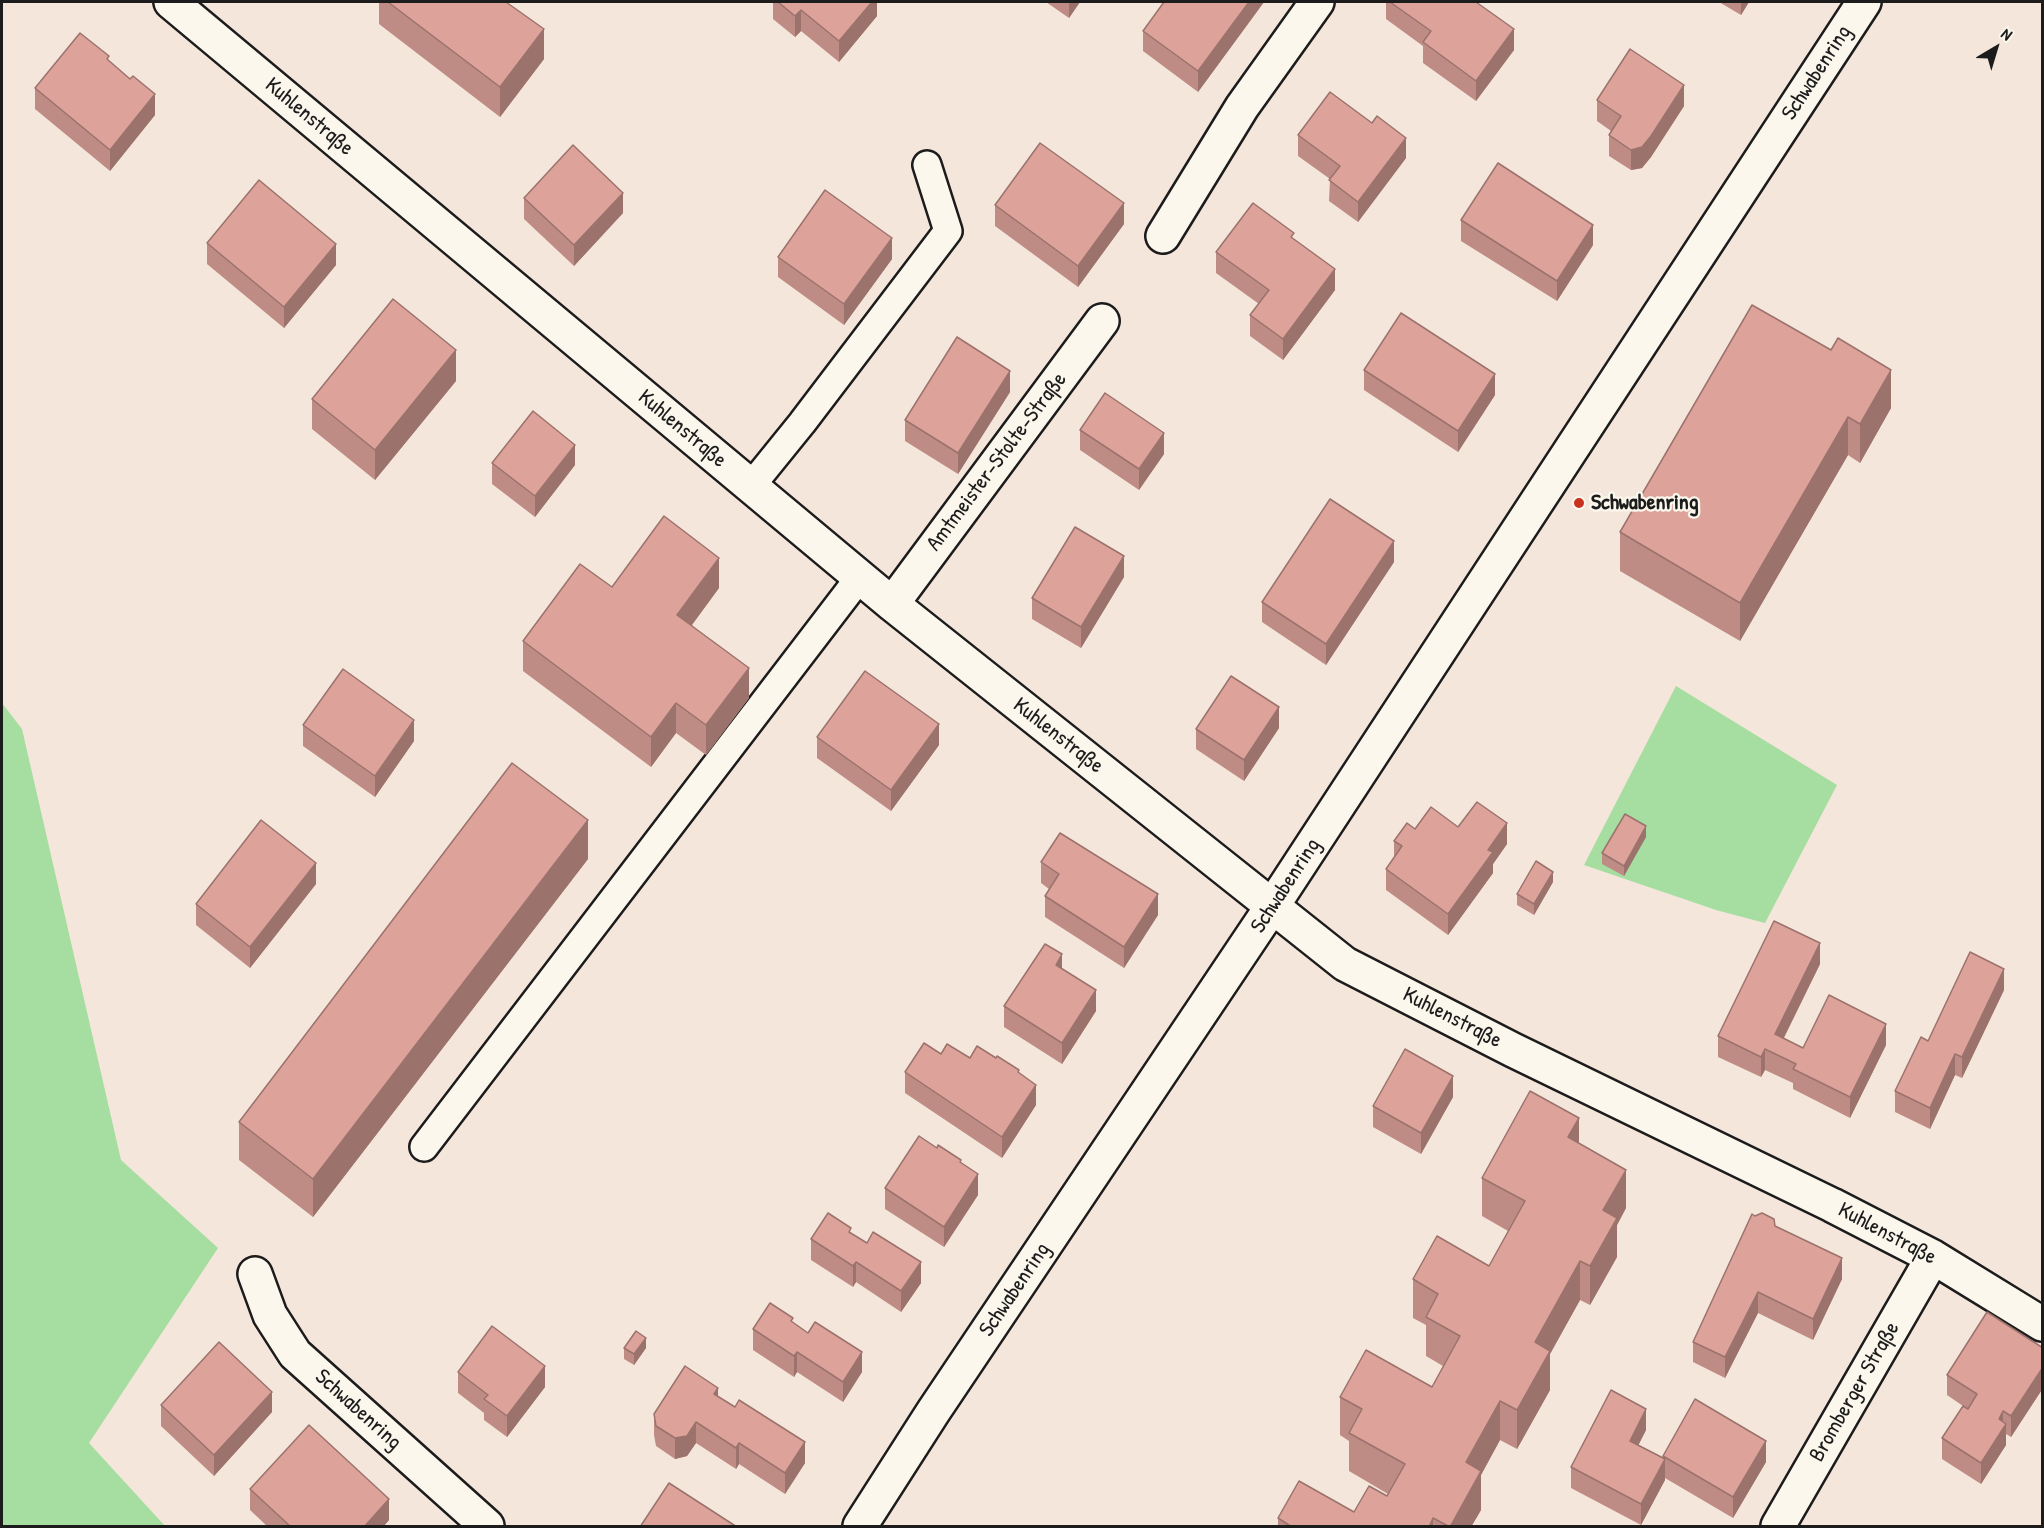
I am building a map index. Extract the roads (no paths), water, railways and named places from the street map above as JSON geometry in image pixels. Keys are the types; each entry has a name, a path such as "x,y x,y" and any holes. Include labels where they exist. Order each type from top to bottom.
{"street":[{"path":"1163,236 1242,106 1317,2"},
{"name":"Schwabenring","path":"860,1527 933,1412 1273,905 1864,2"},
{"name":"Kuhlenstraße","path":"186,6 892,604 1345,964 1933,1257 2043,1324"},
{"name":"Amtmeister-Stolte-Straße","path":"892,604 1102,321"},
{"name":"Bromberger Straße","path":"1778,1527 1933,1257"},
{"name":"Schwabenring","path":"255,1274 270,1316 295,1354 488,1527"}],"lane":[{"path":"751,486 802,423 948,231 927,165"},
{"path":"424,1147 860,577"}],"place":[{"name":"Schwabenring","path":"1579,503"}]}
